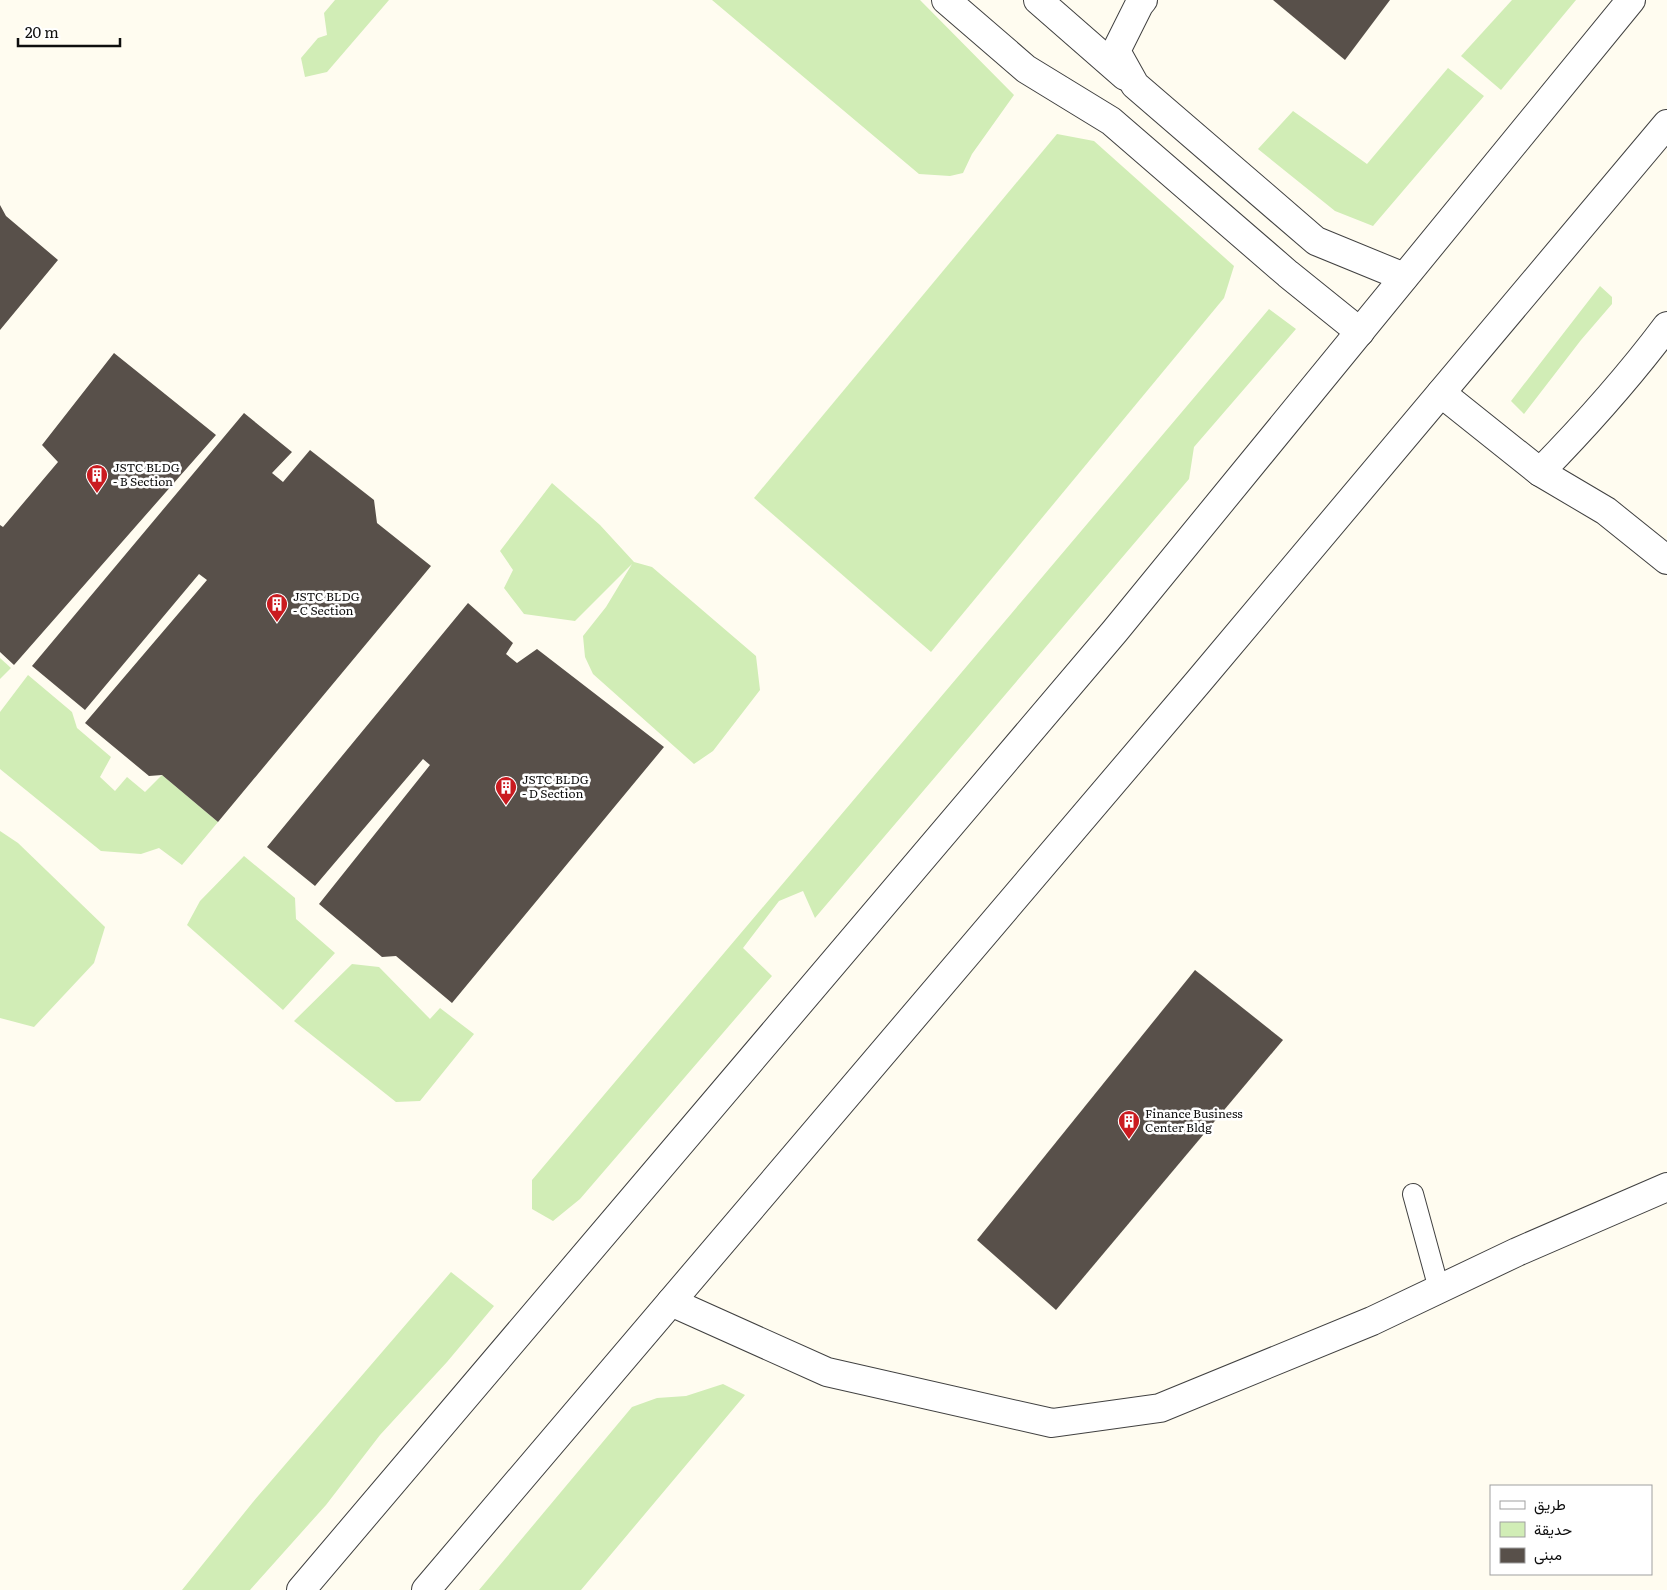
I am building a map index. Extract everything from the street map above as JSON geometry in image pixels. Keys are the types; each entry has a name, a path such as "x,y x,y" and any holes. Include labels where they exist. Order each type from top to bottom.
{"street":[{"path":"946,0 1026,69 1111,122 1288,274 1360,332"},
{"path":"1038,0 1316,241 1404,278"},
{"path":"1135,85 1116,51 1143,0"},
{"path":"301,1590 1115,631 1631,0"},
{"path":"426,1590 1186,696 1667,124"},
{"path":"1540,472 1584,427 1636,368 1667,326"},
{"path":"1441,393 1540,472 1606,511 1667,560"},
{"path":"671,1302 827,1372 1052,1423 1160,1408 1372,1321 1516,1252 1667,1187"}],"lane":[{"path":"1413,1194 1439,1289"}],"green space":[{"path":"335,0 389,0 327,72 305,77 301,58 318,38 327,35 324,13"},
{"path":"712,0 920,0 1014,95 972,154 963,173 950,176 919,174"},
{"path":"1512,0 1576,0 1501,90 1461,56"},
{"path":"1448,68 1484,96 1373,226 1335,211 1258,149 1293,111 1367,164"},
{"path":"1057,134 1094,141 1234,266 1224,298 931,652 754,498"},
{"path":"1600,286 1612,297 1612,304 1581,340 1524,414 1511,401"},
{"path":"1269,309 1296,329 1194,447 1189,479 815,918 803,891 779,901 743,948 772,976 580,1199 553,1221 532,1209 532,1180"},
{"path":"552,483 600,525 634,562 652,567 756,656 760,690 713,751 694,764 593,674 585,657 583,636 606,607 632,564 575,621 524,614 504,588 513,570 500,551"},
{"path":"0,658 11,668 0,679"},
{"path":"28,675 72,712 77,728 111,757 100,777 115,791 127,777 145,792 162,775 218,822 182,865 159,848 141,854 101,851 0,769 0,712"},
{"path":"0,831 18,843 105,927 94,963 34,1027 0,1018"},
{"path":"244,856 295,898 296,919 335,953 283,1010 187,925 200,901"},
{"path":"352,964 379,967 430,1019 440,1008 474,1034 420,1101 396,1102 294,1021"},
{"path":"451,1272 494,1306 447,1362 380,1435 326,1505 250,1590 182,1590 253,1502"},
{"path":"723,1384 745,1395 581,1590 479,1590 632,1407 657,1398 686,1396"}],"building":[{"path":"1273,0 1390,0 1345,60"},
{"path":"0,205 6,216 58,260 0,330"},
{"name":"JSTC BLDG - B Section","path":"114,353 216,435 14,665 0,652 0,525 3,527 58,462 42,445"},
{"name":"JSTC BLDG - C Section","path":"244,413 292,452 272,473 283,482 310,450 374,500 377,523 431,566 218,822 162,775 149,776 85,723 207,580 199,574 85,710 32,666"},
{"name":"JSTC BLDG - D Section","path":"468,603 513,643 506,654 517,663 537,649 664,747 452,1003 396,956 382,957 319,904 430,765 423,759 315,886 267,847"},
{"name":"Finance Business Center Bldg","path":"1195,970 1283,1040 1056,1310 977,1240"}],"place":[{"name":"JSTC BLDG - B Section","path":"97,494"},
{"name":"JSTC BLDG - C Section","path":"277,623"},
{"name":"JSTC BLDG - D Section","path":"506,806"},
{"name":"Finance Business Center Bldg","path":"1129,1140"}]}
